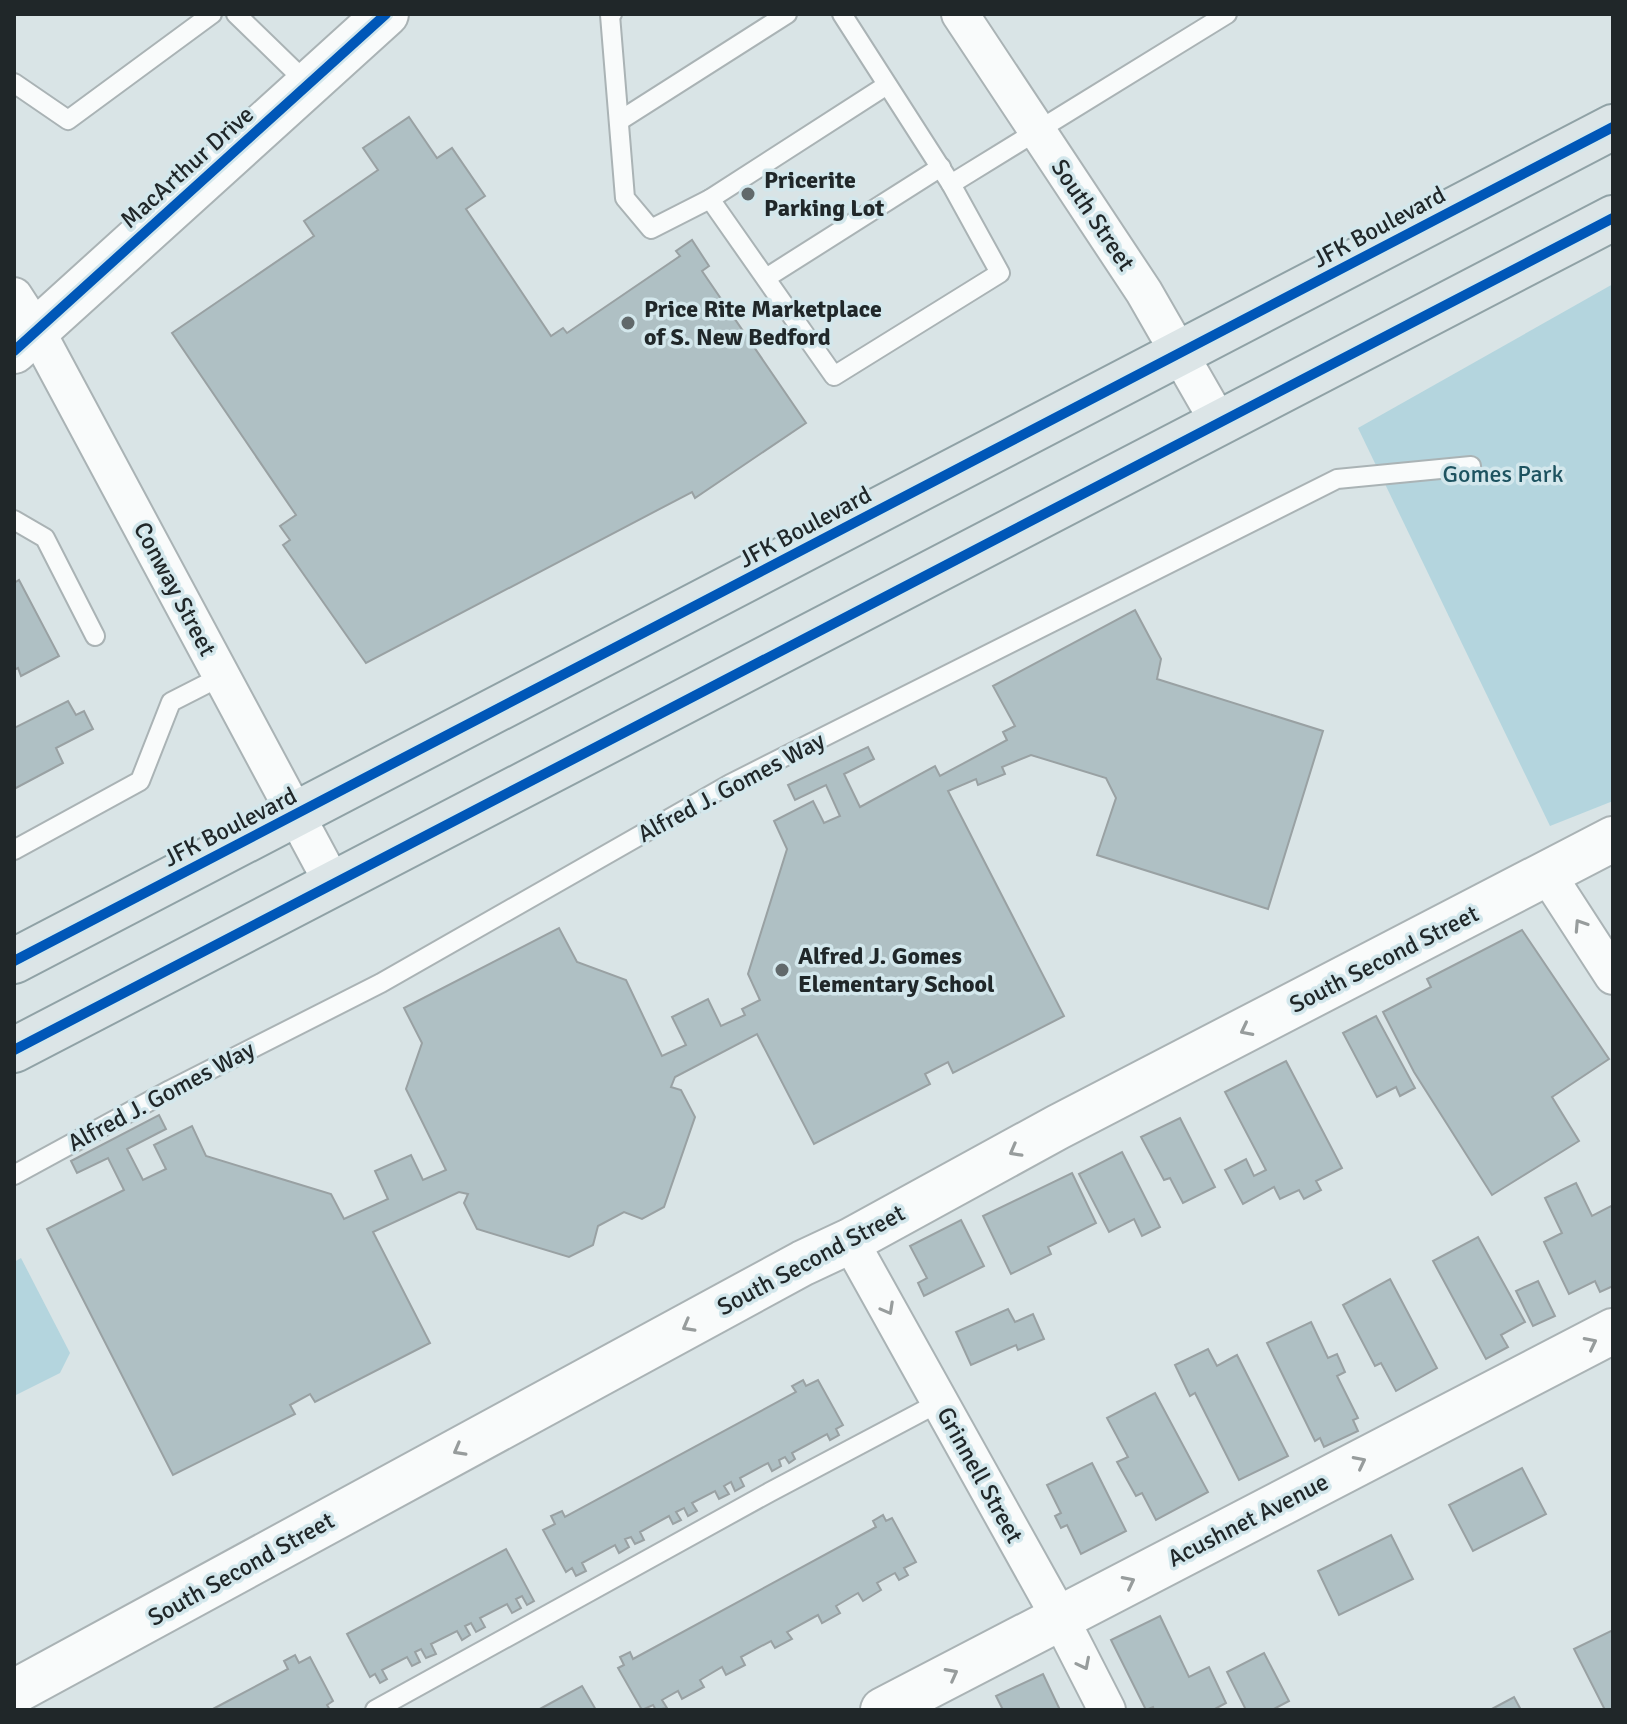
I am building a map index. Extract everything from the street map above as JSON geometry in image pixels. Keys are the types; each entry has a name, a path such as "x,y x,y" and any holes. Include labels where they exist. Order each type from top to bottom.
{"main road":[{"name":"JFK Boulevard","path":"14,961 1613,127"},
{"path":"14,1050 1613,218"}],"street":[{"name":"MacArthur Drive","path":"21,326 308,84 386,14"},
{"name":"South Street","path":"960,14 1144,292 1218,421"},
{"name":"Conway Street","path":"21,326 222,676 333,884"},
{"name":"South Second Street","path":"14,1692 803,1263 1613,839"},
{"path":"1547,874 1613,976"},
{"name":"Grinnell Street","path":"850,1241 1060,1618 1107,1710"},
{"name":"Acushnet Avenue","path":"883,1710 1613,1331"}],"lane":[{"path":"14,83 68,120 212,14"},
{"path":"236,14 308,84"},
{"path":"612,14 625,198 651,229 710,199 887,85"},
{"path":"619,121 787,14"},
{"path":"710,199 834,376 1000,273 941,167 842,14"},
{"path":"951,184 1227,14"},
{"path":"766,278 941,167"},
{"name":"Alfred J. Gomes Way","path":"14,1175 170,1090 393,976 730,784 1337,479 1471,466"},
{"path":"14,520 45,538 95,636"},
{"path":"14,850 140,781 171,702 222,676"},
{"path":"375,1710 940,1402"}],"green space":[{"name":"Gomes Park","path":"1613,284 1613,801 1550,826 1358,428"},
{"path":"21,1258 70,1353 60,1373 14,1396 14,1262"}],"building":[{"path":"409,117 437,158 452,148 485,196 466,209 551,336 563,328 567,333 680,256 676,251 692,240 709,266 702,271 806,423 695,498 692,492 366,663 283,545 290,540 280,526 296,515 172,333 314,236 304,221 378,170 363,148"},
{"path":"19,580 59,656 21,676 18,668 14,670 14,583"},
{"path":"1135,610 1161,659 1157,679 1323,731 1268,909 1097,855 1116,798 1106,778 1031,755 1002,767 1005,774 978,785 976,779 948,791 1064,1016 953,1073 948,1062 925,1074 930,1084 814,1144 757,1034 675,1077 671,1087 681,1090 695,1117 664,1207 642,1219 624,1212 598,1226 593,1245 569,1257 477,1229 464,1203 468,1194 459,1192 373,1232 430,1343 315,1402 310,1394 290,1405 295,1414 173,1475 47,1229 124,1190 108,1158 77,1173 71,1161 159,1115 166,1129 127,1149 143,1180 166,1169 154,1145 192,1126 206,1156 331,1194 344,1219 388,1199 375,1171 411,1155 423,1180 446,1170 406,1089 422,1043 404,1008 559,928 577,962 626,980 662,1056 686,1045 672,1017 708,999 721,1026 745,1015 742,1009 760,1000 748,974 787,849 774,821 813,801 824,823 840,816 826,785 795,800 788,785 868,747 874,759 844,774 860,807 935,766 940,776 1007,740 1003,732 1015,726 993,686"},
{"path":"68,701 76,715 84,711 93,729 56,748 63,763 14,789 14,728"},
{"path":"1522,930 1609,1059 1552,1097 1579,1141 1492,1195 1414,1072 1383,1012 1431,987 1427,979"},
{"path":"1376,1016 1415,1088 1400,1096 1396,1087 1377,1097 1343,1033"},
{"path":"1286,1061 1342,1168 1316,1181 1321,1190 1304,1199 1299,1190 1280,1199 1274,1187 1243,1204 1225,1170 1246,1159 1254,1176 1266,1170 1225,1092"},
{"path":"1180,1118 1215,1187 1183,1203 1170,1178 1164,1180 1141,1137"},
{"path":"1122,1152 1160,1227 1142,1236 1134,1219 1109,1232 1079,1174"},
{"path":"1072,1173 1096,1223 1048,1247 1051,1254 1011,1274 983,1216"},
{"path":"1576,1183 1592,1216 1611,1206 1613,1210 1613,1286 1600,1292 1595,1281 1569,1294 1544,1242 1562,1233 1545,1198"},
{"path":"961,1220 984,1266 924,1296 918,1283 927,1278 910,1246"},
{"path":"1478,1237 1525,1322 1501,1335 1508,1347 1486,1359 1433,1261"},
{"path":"1390,1279 1437,1368 1396,1391 1381,1363 1375,1366 1343,1305"},
{"path":"1538,1281 1555,1316 1533,1326 1516,1291"},
{"path":"1008,1309 1015,1322 1033,1314 1044,1339 1018,1350 1016,1345 971,1365 956,1332"},
{"path":"1311,1322 1328,1358 1337,1354 1345,1372 1337,1376 1358,1418 1353,1420 1358,1431 1324,1447 1320,1438 1315,1441 1267,1343"},
{"path":"1208,1349 1217,1366 1237,1355 1288,1456 1239,1480 1195,1393 1190,1396 1175,1365"},
{"path":"803,1380 806,1386 818,1380 843,1425 836,1429 839,1435 830,1440 827,1434 792,1453 795,1459 789,1463 785,1457 779,1460 781,1466 772,1471 768,1463 740,1478 744,1486 735,1491 731,1482 724,1486 729,1494 719,1499 715,1491 692,1503 697,1511 688,1516 684,1508 676,1512 681,1520 673,1524 669,1516 640,1532 644,1540 635,1544 631,1537 625,1539 629,1547 619,1553 615,1545 582,1563 586,1571 576,1576 572,1568 566,1572 543,1530 555,1524 551,1516 562,1511 565,1517 796,1392 792,1386"},
{"path":"1155,1393 1208,1492 1156,1520 1142,1493 1136,1496 1117,1462 1128,1457 1107,1418"},
{"path":"1092,1463 1126,1531 1081,1554 1067,1525 1061,1528 1055,1516 1061,1513 1047,1485"},
{"path":"1522,1468 1546,1514 1473,1551 1449,1505"},
{"path":"883,1515 886,1521 892,1518 916,1562 904,1568 908,1575 899,1580 895,1573 877,1583 881,1590 863,1601 858,1593 836,1606 840,1613 822,1623 818,1615 787,1632 792,1639 775,1648 771,1641 741,1657 745,1665 726,1675 722,1667 700,1680 704,1687 682,1699 678,1691 662,1700 667,1708 656,1710 653,1705 642,1710 618,1668 624,1665 620,1657 630,1652 633,1659 876,1527 873,1521"},
{"path":"1391,1535 1413,1579 1339,1615 1318,1571"},
{"path":"506,1549 534,1601 527,1605 522,1596 516,1599 521,1608 512,1613 507,1604 480,1618 485,1627 476,1632 471,1623 465,1626 470,1635 462,1640 457,1631 431,1644 436,1654 426,1658 421,1649 415,1652 420,1662 412,1666 407,1657 382,1670 387,1679 380,1683 375,1674 370,1677 347,1634"},
{"path":"1160,1616 1189,1677 1209,1667 1226,1703 1213,1710 1154,1710 1153,1707 1146,1710 1111,1640"},
{"path":"1613,1630 1613,1710 1605,1710 1574,1649"},
{"path":"1264,1653 1289,1701 1272,1710 1246,1710 1227,1672"},
{"path":"295,1655 299,1663 310,1657 333,1701 327,1705 330,1710 211,1710 288,1669 284,1661"},
{"path":"1043,1674 1060,1710 1003,1710 996,1696"},
{"path":"582,1686 596,1710 538,1710"},
{"path":"1514,1697 1521,1710 1490,1710"}],"cycle path":[{"path":"14,351 386,14"},
{"path":"14,961 1613,127"},
{"path":"14,1050 1613,218"}],"place":[{"name":"Pricerite Parking Lot","path":"748,194"},
{"name":"Price Rite Marketplace of S. New Bedford","path":"628,323"},
{"name":"Alfred J. Gomes Elementary School","path":"782,970"}]}
